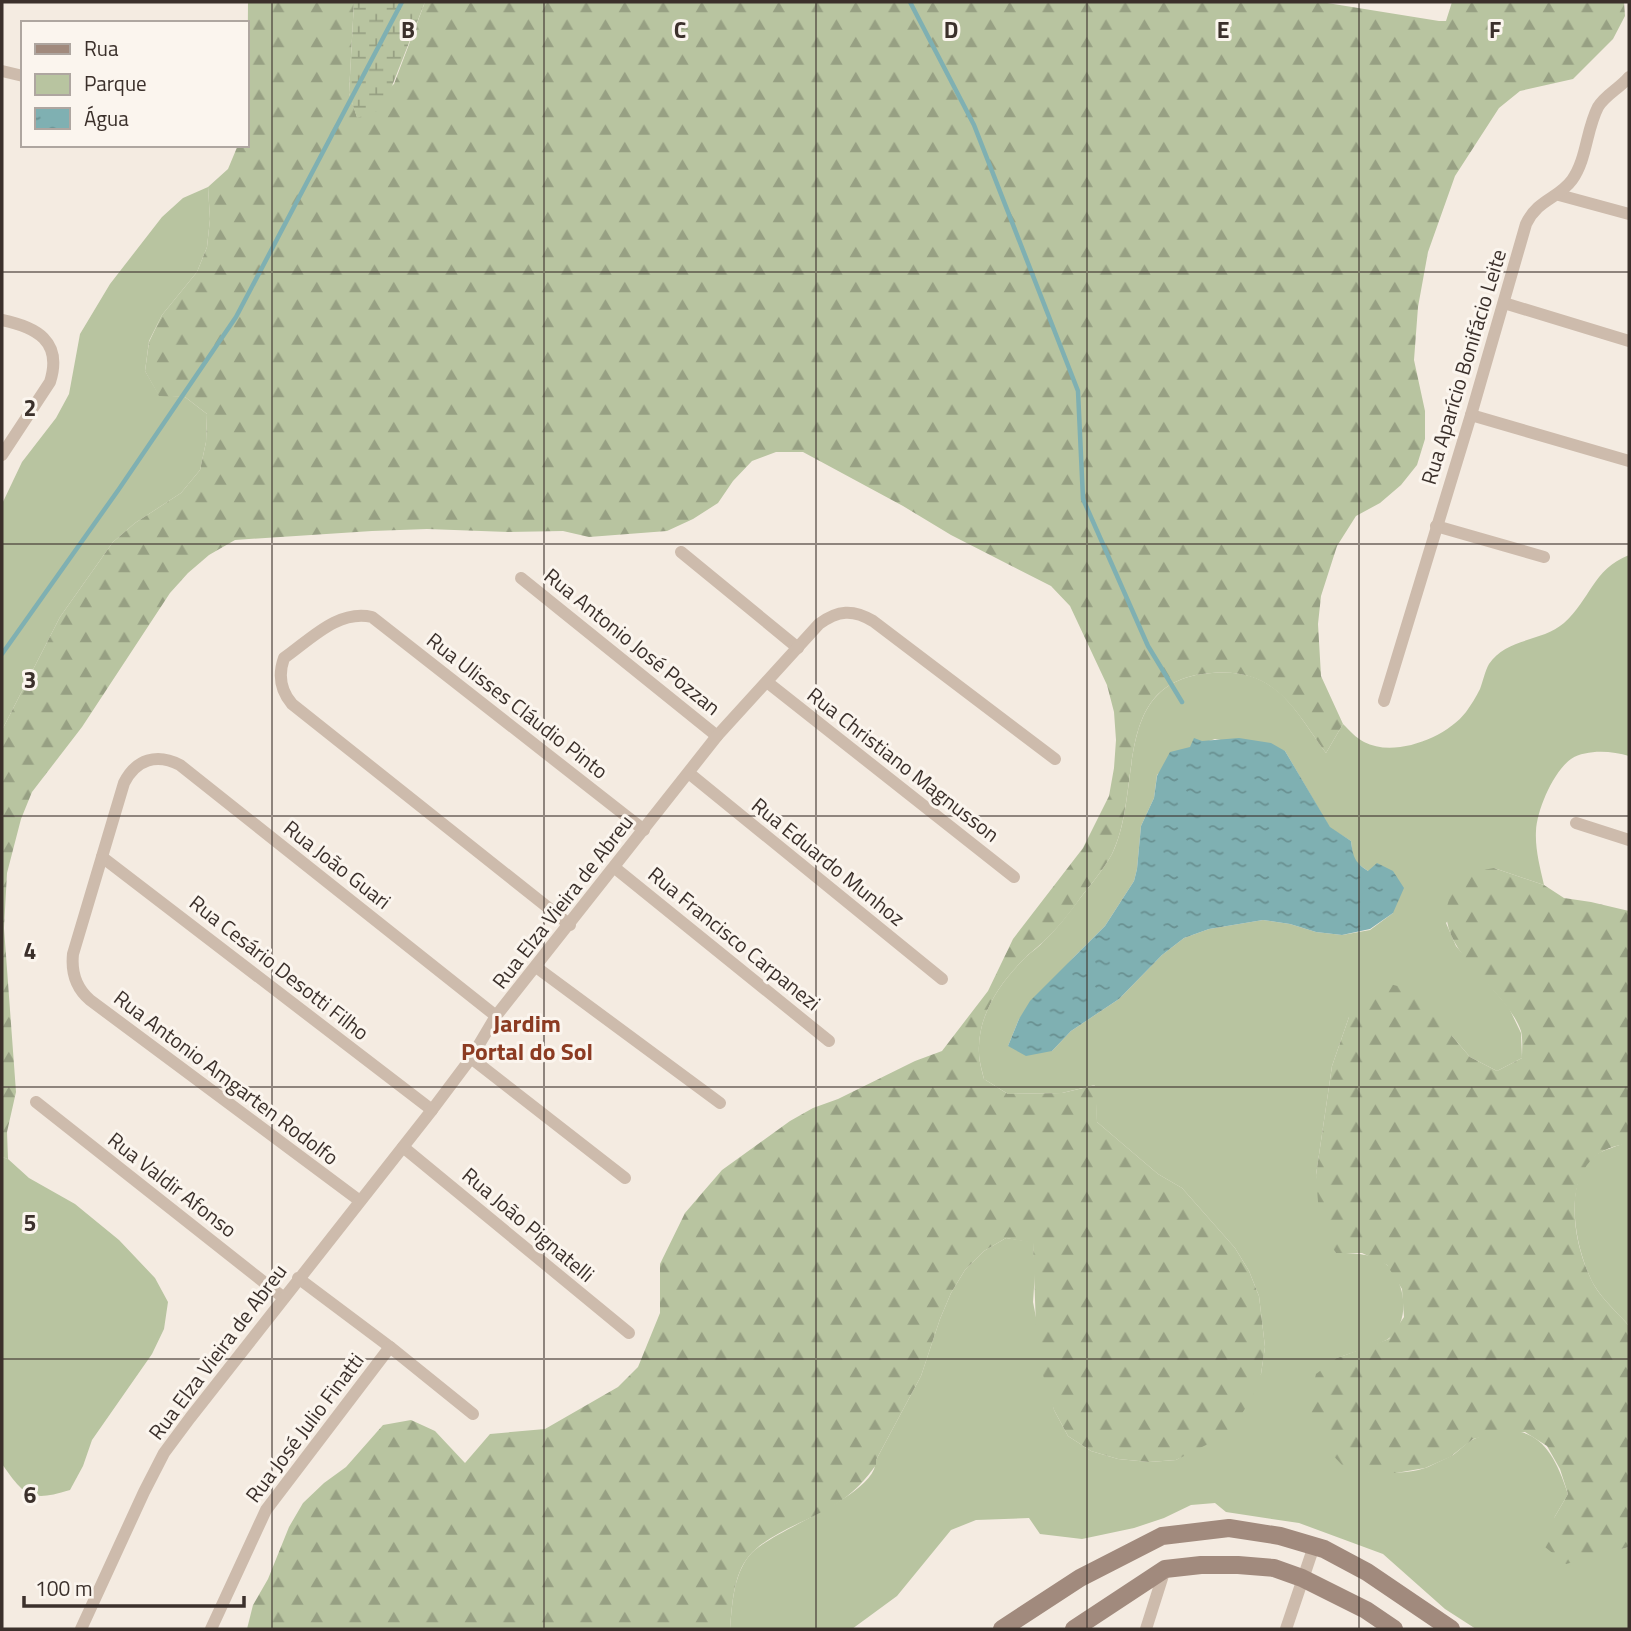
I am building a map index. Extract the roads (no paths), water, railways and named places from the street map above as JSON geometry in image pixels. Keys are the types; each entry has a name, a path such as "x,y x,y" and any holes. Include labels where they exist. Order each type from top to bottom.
{"main road":[{"path":"1002,1629 1080,1578 1162,1536 1229,1528 1280,1535 1314,1546 1367,1572 1451,1629"},
{"path":"1074,1629 1165,1569 1238,1565 1274,1568 1302,1578 1366,1610 1394,1629"}],"street":[{"path":"2,71 21,76"},
{"name":"Rua Aparício Bonifácio Leite","path":"1384,701 1529,217 1543,201 1559,195 1578,170 1597,108 1603,100 1627,83"},
{"path":"1559,195 1629,214"},
{"path":"1504,303 1629,341"},
{"path":"2,320 30,327 41,335 49,347 53,368 50,382 2,454"},
{"path":"1471,415 1629,461"},
{"path":"1436,526 1544,557"},
{"path":"681,552 798,648"},
{"name":"Rua Antonio José Pozzan","path":"522,578 718,736"},
{"name":"Rua Elza Vieira de Abreu","path":"81,1629 164,1453 298,1278 432,1110 471,1058 496,1016 718,736 819,624 831,615 845,612 860,614 873,621 1055,759"},
{"name":"Rua Ulisses Cláudio Pinto","path":"570,925 292,704 281,682 284,658 341,618 364,615 379,621 644,830"},
{"name":"Rua Christiano Magnusson","path":"767,682 1014,877"},
{"name":"Rua João Guari","path":"102,856 129,773 148,760 170,760 180,765 496,1016"},
{"name":"Rua Eduardo Munhoz","path":"690,774 942,979"},
{"path":"1576,823 1629,840"},
{"name":"Rua Antonio Amgarten Rodolfo","path":"102,856 73,954 78,988 90,1000 360,1201"},
{"name":"Rua Cesário Desotti Filho","path":"102,856 432,1110"},
{"name":"Rua Francisco Carpanezi","path":"615,868 829,1041"},
{"path":"537,967 720,1103"},
{"path":"471,1058 625,1178"},
{"name":"Rua Valdir Afonso","path":"36,1102 284,1298"},
{"name":"Rua João Pignatelli","path":"403,1147 629,1333"},
{"path":"298,1278 473,1414"},
{"name":"Rua José Julio Finatti","path":"213,1629 218,1611 266,1510 390,1347"},
{"path":"1286,1629 1314,1546"},
{"path":"1146,1629 1165,1569"}],"water":[{"path":"1194,738 1202,741 1239,738 1271,743 1285,751 1330,827 1351,841 1357,862 1368,871 1377,863 1393,871 1404,888 1393,913 1370,929 1342,935 1263,920 1209,929 1184,938 1162,955 1119,999 1071,1031 1052,1051 1026,1056 1008,1046 1030,1001 1105,926 1134,881 1141,826 1154,798 1157,776 1170,752 1190,747"}],"waterway":[{"path":"2,654 236,317 402,2"},
{"path":"910,2 974,125 1078,391 1083,499 1148,646 1182,702"}],"district":[{"name":"Jardim Portal do Sol","path":"527,1038"}]}
